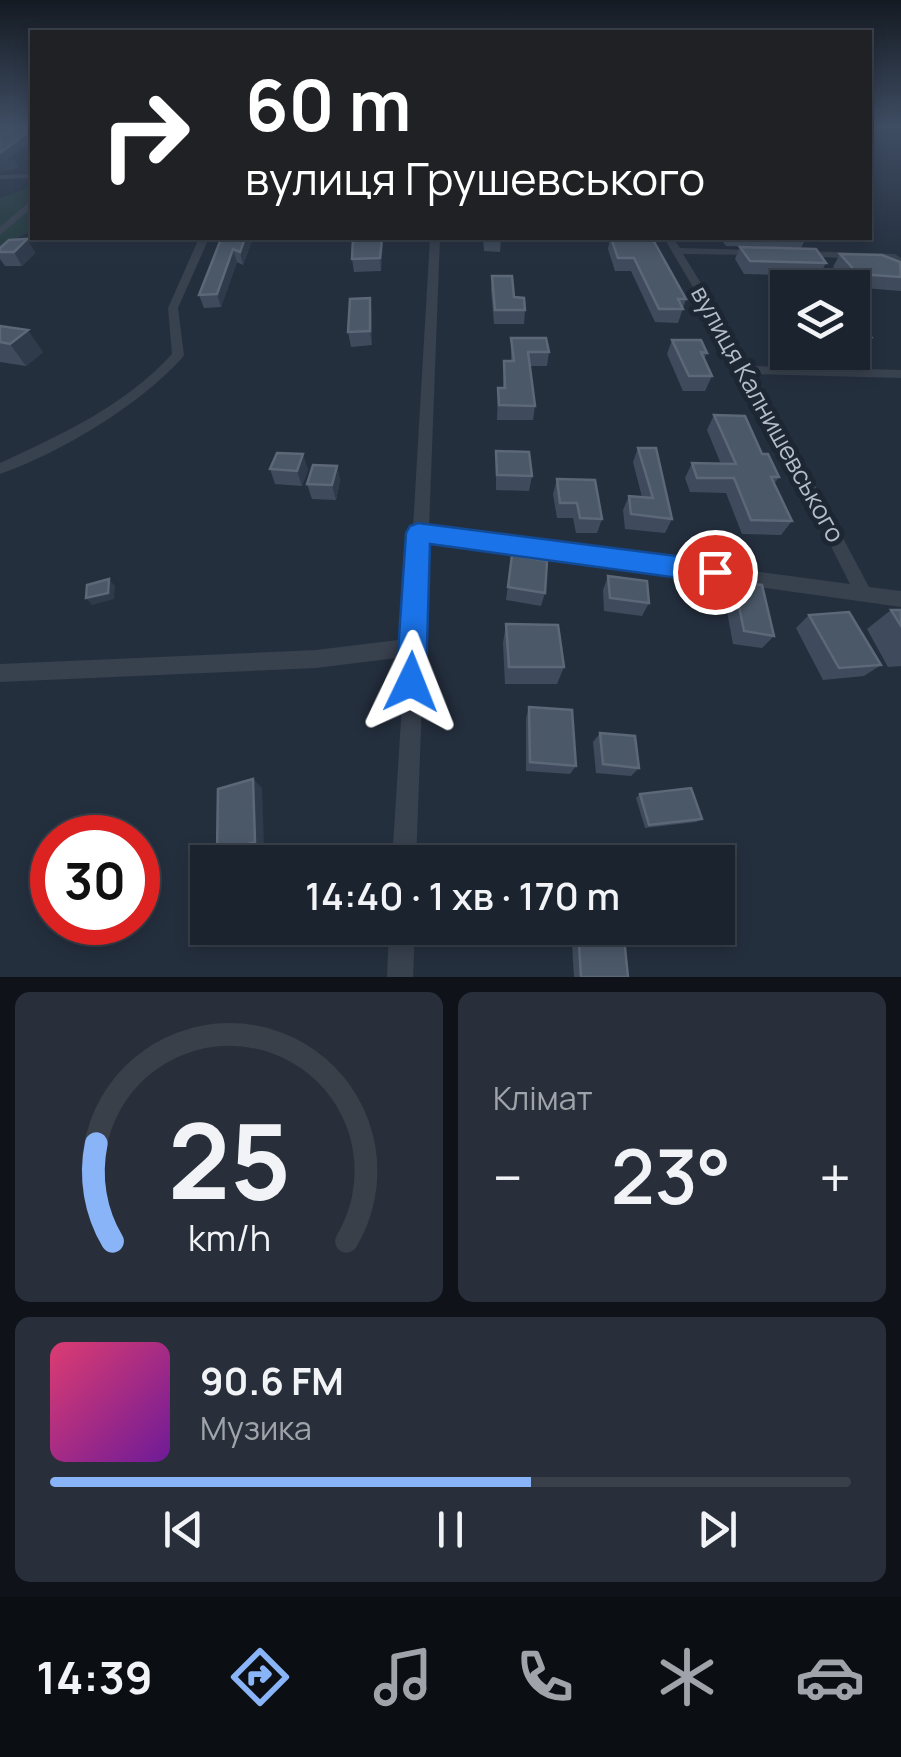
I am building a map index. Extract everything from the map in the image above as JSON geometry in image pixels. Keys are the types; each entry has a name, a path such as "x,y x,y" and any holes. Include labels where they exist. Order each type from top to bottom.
{"street":[{"path":"0,177 30,176"},
{"path":"0,232 30,206"},
{"path":"0,470 46,448 161,377 178,355 172,308 203,240"},
{"path":"405,845 435,240"},
{"name":"вулиця Калнишевського","path":"671,240 748,370 864,592"},
{"path":"678,252 768,254"},
{"path":"786,254 895,257 901,264"},
{"path":"748,370 901,374"},
{"path":"418,533 901,599"},
{"path":"0,673 316,659 412,646"},
{"path":"400,977 401,945"}],"green space":[{"path":"30,188 30,232 0,246 0,198"}],"building":[{"path":"27,239 14,252 0,252 9,240"},
{"path":"221,240 244,240 240,252 233,249 217,294 199,295"},
{"path":"353,240 382,240 380,258 352,259"},
{"path":"612,240 653,240 686,299 678,299 683,309 659,309 634,258 618,258"},
{"path":"740,247 816,249 826,263 750,261"},
{"path":"840,254 882,255 900,262 901,277 870,275 870,270 854,270"},
{"path":"492,276 512,276 514,297 524,298 525,310 495,310"},
{"path":"370,298 370,331 348,332 350,299"},
{"path":"0,326 28,330 10,344 0,342"},
{"path":"511,338 546,338 549,352 528,352 535,406 499,405 498,388 505,388 504,361 514,361"},
{"path":"672,340 701,340 707,353 701,352 712,376 689,376"},
{"path":"714,415 745,416 762,454 768,454 779,477 771,477 792,521 751,520 734,478 697,478 692,463 736,464"},
{"path":"638,448 656,448 672,519 631,514 629,496 653,498"},
{"path":"496,451 529,452 532,476 497,475"},
{"path":"277,453 303,454 297,471 270,469"},
{"path":"313,465 337,466 332,485 307,484"},
{"path":"557,479 595,480 602,519 580,518 577,503 560,503"},
{"path":"512,555 547,561 545,593 508,587"},
{"path":"608,576 647,581 649,603 610,598"},
{"path":"109,579 108,593 86,598 87,585"},
{"path":"734,582 762,585 774,636 744,631"},
{"path":"891,610 901,610 901,626"},
{"path":"849,612 881,665 839,668 809,615"},
{"path":"506,624 558,625 564,667 509,667"},
{"path":"529,707 572,710 576,766 530,762"},
{"path":"600,733 635,736 639,768 603,764"},
{"path":"253,779 255,842 217,845 218,789"},
{"path":"691,788 702,819 649,825 640,794"},
{"path":"579,945 625,945 628,977 581,977"}],"route":[{"path":"411,682 418,533 715,572"}]}
